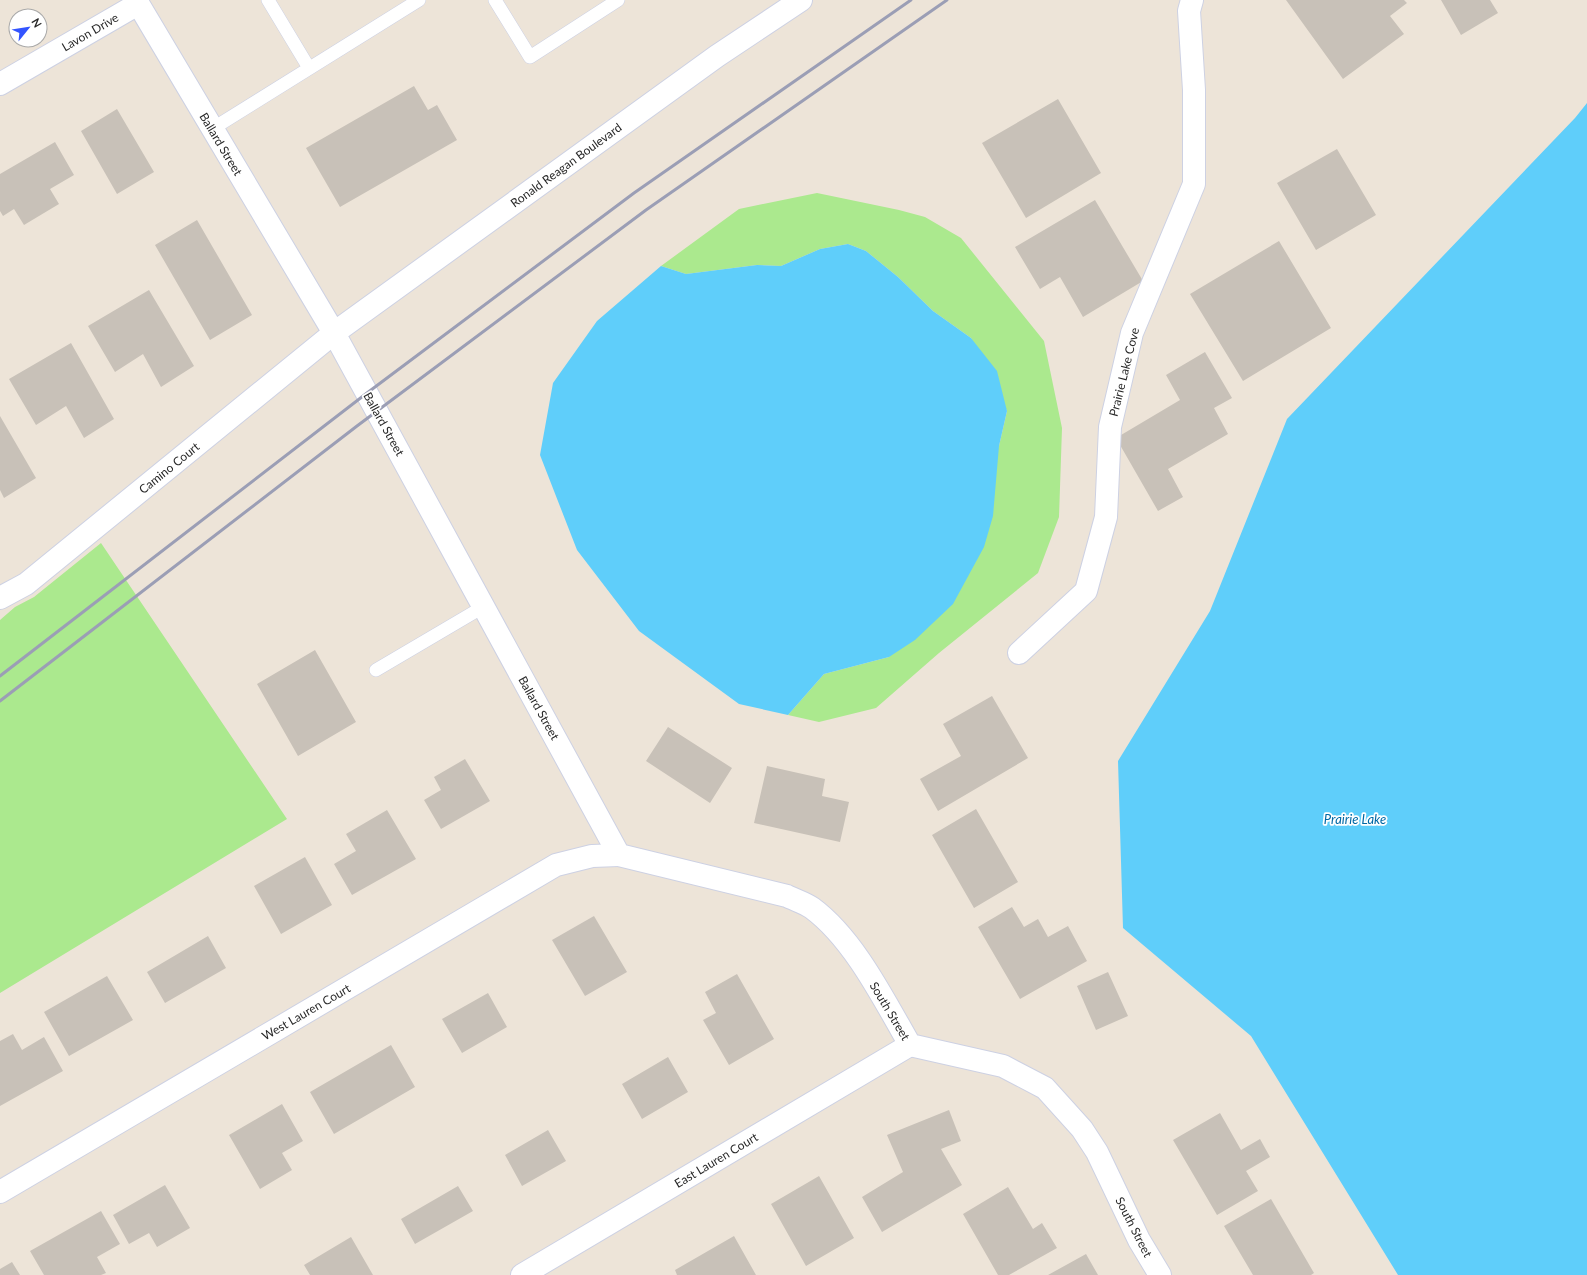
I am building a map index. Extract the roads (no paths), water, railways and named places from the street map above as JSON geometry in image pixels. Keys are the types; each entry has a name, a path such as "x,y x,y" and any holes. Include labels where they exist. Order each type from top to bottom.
{"street":[{"name":"Ronald Reagan Boulevard","path":"334,333 717,56 801,0"},
{"name":"Prairie Lake Cove","path":"1019,653 1086,591 1106,516 1110,427 1132,333 1194,184 1194,90 1189,11 1192,0"},
{"name":"Ballard Street","path":"137,2 334,333 619,855"},
{"name":"Lavon Drive","path":"0,84 137,2"},
{"name":"Camino Court","path":"0,598 26,584 334,333"},
{"name":"South Street","path":"619,855 787,896 811,908 837,931 862,965 910,1045 1003,1066 1045,1088 1082,1129 1097,1152 1140,1240 1160,1275"},
{"name":"West Lauren Court","path":"0,1192 556,865 592,856 619,855"},
{"name":"East Lauren Court","path":"522,1275 910,1045"}],"lane":[{"path":"268,0 309,68"},
{"path":"212,129 419,0"},
{"path":"495,0 530,57 618,0"},
{"path":"376,670 483,607"}],"water":[{"name":"Prairie Lake","path":"1587,103 1587,1275 1398,1275 1251,1036 1123,928 1118,761 1210,611 1287,419 1575,118"},
{"path":"848,244 866,251 898,277 933,311 971,338 997,371 1007,411 999,446 993,516 984,547 953,604 915,640 889,657 824,674 788,715 739,704 639,631 577,550 540,455 553,383 597,321 661,266 686,274 757,265 781,266 820,249"}],"railway":[{"path":"0,676 367,393 634,193 911,0"},
{"path":"0,701 357,426 646,210 947,0"}]}
